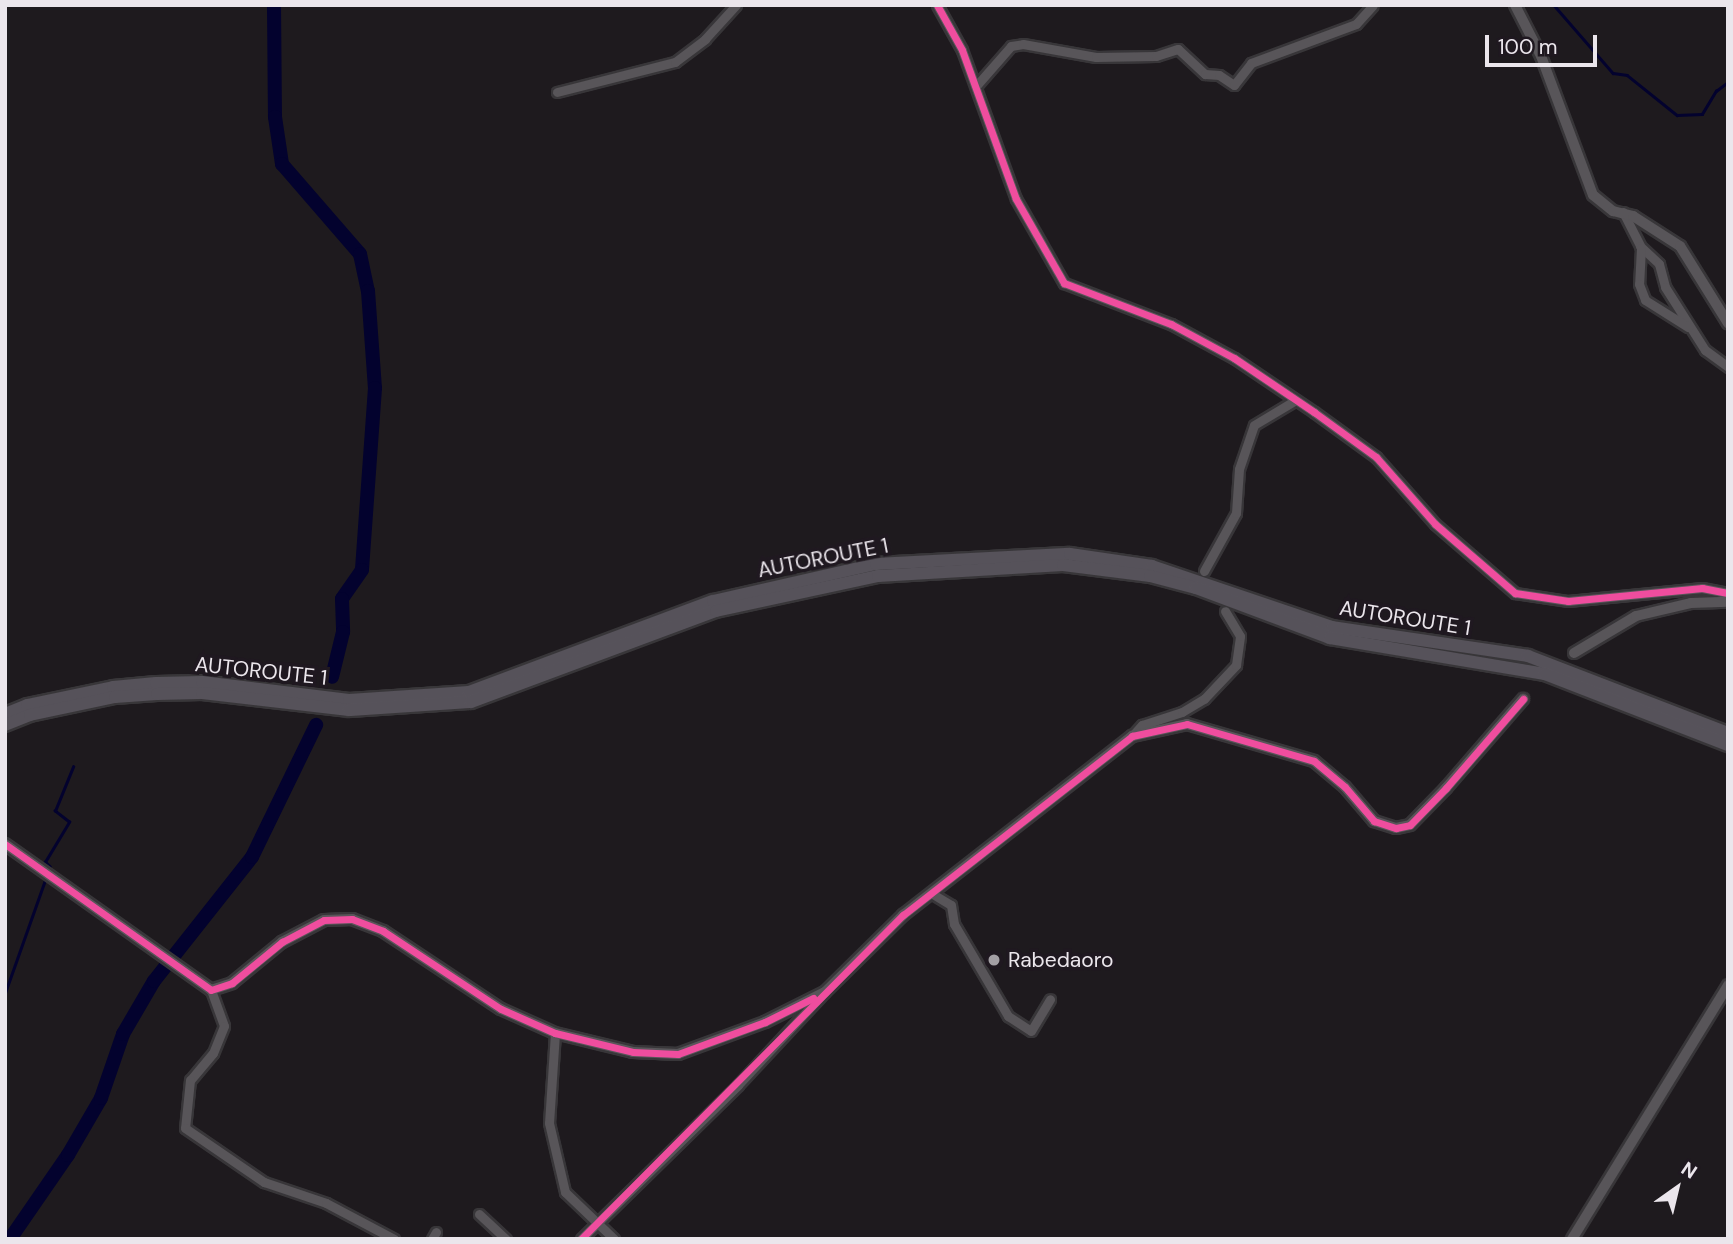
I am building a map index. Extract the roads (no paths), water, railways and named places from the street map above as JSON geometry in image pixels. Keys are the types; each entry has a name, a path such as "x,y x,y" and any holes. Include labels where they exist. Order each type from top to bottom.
{"main road":[{"name":"AUTOROUTE 1","path":"5,714 27,705 101,689 156,683 202,682 349,700 469,692 727,598 876,564 1070,554 1152,566 1332,627 1528,656 1728,733"},
{"name":"AUTOROUTE 1","path":"5,725 54,710 157,694 202,693 349,710 471,702 716,611 878,576 1063,565 1150,576 1196,588 1330,638 1545,674 1728,745"}],"street":[{"path":"558,92 675,62 705,39 736,5"},
{"path":"937,5 976,86 1016,199 1064,283 1181,330 1234,358 1376,457 1435,524 1515,593 1568,601 1595,595 1702,588 1728,593"},
{"path":"976,86 1012,46 1023,44 1096,57 1156,56 1178,49 1205,74 1219,75 1234,85 1251,63 1356,24 1373,5"},
{"path":"1515,5 1541,57 1593,195 1613,211 1623,212 1680,246 1728,323"},
{"path":"1623,212 1640,247 1659,264 1665,286 1705,349 1728,367"},
{"path":"1640,247 1639,284 1645,300 1692,329"},
{"path":"1203,570 1236,513 1239,469 1254,425 1294,401"},
{"path":"1574,653 1636,616 1692,603 1728,602"},
{"path":"581,1239 601,1223 825,992 931,893 1132,736 1142,725 1182,712 1204,699 1236,665 1240,636 1226,611"},
{"path":"1132,736 1187,724 1314,761 1345,787 1374,821 1396,828 1410,825 1447,789 1523,699"},
{"path":"5,844 211,990 224,1027 213,1053 190,1080 186,1128 264,1182 326,1203 394,1239"},
{"path":"931,893 950,905 954,924 1008,1016 1031,1031 1050,999"},
{"path":"211,990 232,983 282,943 324,920 352,919 383,931 501,1009 555,1033 633,1052 678,1054 765,1022 825,992"},
{"path":"1572,1239 1728,985"},
{"path":"555,1033 549,1122 565,1192 601,1223 614,1239"},
{"path":"479,1214 506,1239"}],"waterway":[{"path":"274,5 275,117 282,164 360,254 368,291 375,388 362,570 342,599 343,632 332,677"},
{"path":"1554,5 1613,73 1627,75 1677,115 1702,114 1716,91 1728,82"},
{"path":"10,1239 68,1155 101,1098 123,1034 154,981 252,857 316,725"},
{"path":"50,867 45,862 69,822 55,811 73,767"},
{"path":"5,993 46,877"}],"place":[{"name":"Rabedaoro","path":"994,960"}]}
